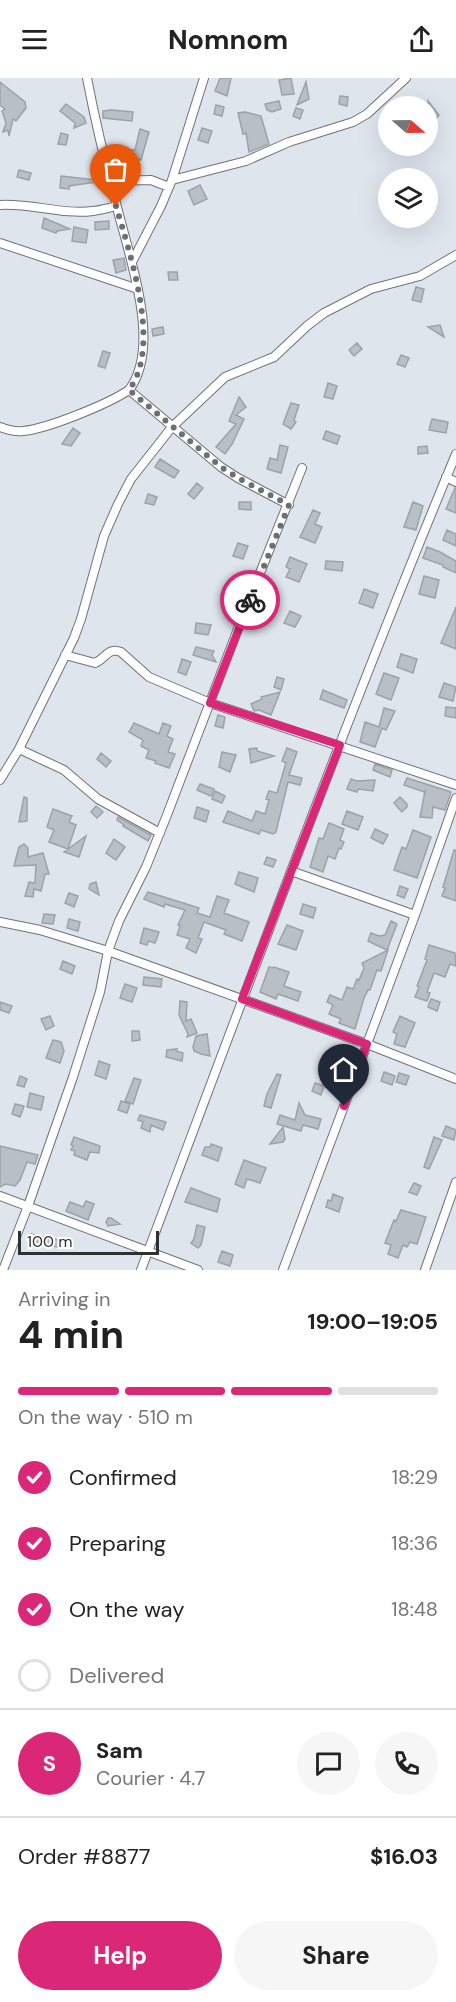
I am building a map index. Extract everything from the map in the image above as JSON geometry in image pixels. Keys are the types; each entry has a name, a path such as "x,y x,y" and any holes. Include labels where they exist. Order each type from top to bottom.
{"street":[{"path":"0,428 15,432 43,427 100,405 129,390 141,369 143,323 138,289 94,118 87,78"},
{"path":"132,262 171,183 204,78"},
{"path":"110,181 151,180 171,183 246,161 299,139 353,122 368,114 406,78"},
{"path":"0,205 21,205 81,212 116,206"},
{"path":"0,243 138,289"},
{"path":"0,780 18,749 81,619 104,536 118,504 131,479 172,427 225,377 274,357 307,326 324,314 371,289 420,276 456,255"},
{"path":"129,390 221,467 289,505"},
{"path":"141,1270 291,871 456,453"},
{"path":"3,1270 28,1206 97,1003 106,971 108,951 119,921 160,833 302,468"},
{"path":"446,477 456,482"},
{"path":"65,654 96,663 110,650 116,650 149,677 210,703 456,785"},
{"path":"18,749 64,771 98,799 160,833"},
{"path":"283,1270 456,798"},
{"path":"291,871 415,915"},
{"path":"0,922 40,930 108,951 367,1044 456,1079"},
{"path":"425,1270 456,1182"},
{"path":"0,1196 198,1270"}],"building":[{"path":"220,78 231,78 227,96 215,91"},
{"path":"291,78 294,94 282,95 279,80"},
{"path":"0,82 25,102 26,108 16,121 13,119 9,136 8,130 3,132 6,123 2,111 5,109 0,105"},
{"path":"306,82 309,99 297,105"},
{"path":"340,96 348,97 347,106 339,104"},
{"path":"279,101 281,109 272,112 267,110 265,104"},
{"path":"66,104 84,117 86,123 74,128 75,123 60,111"},
{"path":"216,105 224,107 222,116 214,114"},
{"path":"296,108 303,110 300,119 293,116"},
{"path":"103,111 133,112 132,121 103,118"},
{"path":"245,112 261,116 269,144 249,152 246,133 243,134 238,113"},
{"path":"202,128 212,131 208,143 198,140"},
{"path":"140,129 149,132 141,160 110,151 111,148 135,150"},
{"path":"61,133 68,135 66,145 58,144"},
{"path":"19,170 31,173 29,180 17,177"},
{"path":"61,176 96,180 96,182 69,186 69,189 60,188"},
{"path":"200,185 207,199 194,205 188,191"},
{"path":"44,218 70,229 56,233 42,228"},
{"path":"109,221 109,229 95,230 95,222"},
{"path":"74,227 88,230 86,243 72,241"},
{"path":"124,258 126,270 116,273 113,260"},
{"path":"168,272 177,272 178,280 169,280"},
{"path":"416,287 424,289 421,302 412,300"},
{"path":"440,325 444,337 428,327"},
{"path":"163,327 164,334 153,336 152,329"},
{"path":"357,343 362,349 354,356 349,350"},
{"path":"103,351 110,353 105,368 98,366"},
{"path":"401,355 409,358 405,367 397,364"},
{"path":"328,383 337,386 333,399 324,397"},
{"path":"239,397 246,407 236,415 244,419 225,454 216,447 236,424 229,421"},
{"path":"291,403 299,405 294,420 296,422 291,429 283,424"},
{"path":"432,419 448,422 446,433 429,430"},
{"path":"73,428 80,433 71,446 62,444"},
{"path":"326,431 340,436 337,444 323,439"},
{"path":"280,445 288,447 281,473 267,469 270,458 277,460"},
{"path":"427,446 428,453 418,454 418,447"},
{"path":"160,459 179,471 174,478 155,467"},
{"path":"197,483 203,488 194,499 188,494"},
{"path":"456,488 456,513 446,509"},
{"path":"148,494 157,497 154,505 145,503"},
{"path":"239,502 251,502 251,510 239,509"},
{"path":"413,502 423,506 416,530 404,527"},
{"path":"313,510 320,513 315,524 322,527 315,543 300,537"},
{"path":"447,530 456,534 456,546 443,540"},
{"path":"238,543 248,546 243,559 233,556"},
{"path":"427,547 456,561 456,573 443,565 423,558"},
{"path":"290,557 307,564 299,582 286,577 290,569 286,567"},
{"path":"326,561 343,562 342,571 325,569"},
{"path":"424,576 439,580 435,598 419,594"},
{"path":"364,589 378,594 373,608 359,603"},
{"path":"456,607 456,649 441,643"},
{"path":"256,608 267,611 264,621 253,618"},
{"path":"290,611 301,616 295,627 284,623"},
{"path":"196,623 211,625 208,635 195,633"},
{"path":"196,647 214,651 212,655 216,662 193,655"},
{"path":"401,654 417,659 413,673 397,667"},
{"path":"182,659 191,662 186,675 178,672"},
{"path":"384,673 399,678 391,700 376,694"},
{"path":"277,677 284,679 281,690 274,687"},
{"path":"444,683 456,687 453,701 439,697"},
{"path":"323,690 347,700 344,708 320,699"},
{"path":"280,692 271,715 259,710 254,711 251,704 262,699 261,697"},
{"path":"446,707 456,708 456,718 445,716"},
{"path":"384,708 395,711 386,730 382,728 375,747 360,742 365,722 379,727"},
{"path":"218,715 225,717 223,728 215,726"},
{"path":"134,723 159,734 163,723 171,726 167,736 173,739 168,752 175,754 169,768 146,758 149,750 141,746 143,740 129,732"},
{"path":"257,748 257,751 274,756 251,763 249,749"},
{"path":"287,748 297,752 289,775 302,778 300,785 288,782 276,832 273,834 261,830 259,834 223,822 228,811 252,821 256,811 265,814 269,791 277,793 286,763 282,761"},
{"path":"222,752 236,755 230,772 219,767"},
{"path":"101,753 111,761 106,767 97,759"},
{"path":"375,764 392,770 390,777 373,770"},
{"path":"407,778 451,792 445,810 433,807 432,818 420,817 425,791 404,785"},
{"path":"351,779 375,780 373,791 358,789 357,792 347,789"},
{"path":"200,784 214,789 211,796 197,790"},
{"path":"215,791 225,796 222,803 212,799"},
{"path":"24,797 27,798 27,821 19,822"},
{"path":"400,797 407,804 402,812 394,803"},
{"path":"96,806 103,812 97,818 91,812"},
{"path":"197,807 209,811 206,822 194,818"},
{"path":"53,809 72,816 69,822 76,825 68,849 49,842 54,830 47,827"},
{"path":"347,811 363,817 358,830 342,824"},
{"path":"118,817 151,835 148,841 123,826 117,820"},
{"path":"329,823 344,829 340,840 344,842 335,859 328,856 323,872 310,867 319,838 323,839"},
{"path":"375,829 388,835 383,844 371,838"},
{"path":"413,830 431,837 417,878 394,870 402,847 406,849"},
{"path":"86,836 79,857 64,852"},
{"path":"114,839 125,847 116,860 106,853"},
{"path":"24,844 28,848 28,857 43,853 49,874 45,874 41,891 34,889 33,897 25,896 29,882 35,883 36,865 14,866 19,847"},
{"path":"454,850 456,850 456,901 442,896"},
{"path":"267,857 276,860 273,867 264,864"},
{"path":"239,872 258,878 254,892 235,884"},
{"path":"96,882 99,895 89,889 90,884"},
{"path":"400,886 408,889 404,898 397,895"},
{"path":"148,892 199,908 197,913 210,917 217,896 229,900 224,913 249,922 242,941 224,934 226,930 204,922 198,938 202,939 196,953 186,948 190,939 177,935 180,926 178,925 185,910 165,904 164,907 144,899"},
{"path":"69,893 78,896 74,907 65,903"},
{"path":"303,904 316,908 313,918 300,914"},
{"path":"44,914 55,915 53,924 42,923"},
{"path":"69,919 80,922 78,931 67,928"},
{"path":"391,921 397,924 387,950 368,941 371,933 379,936 385,935"},
{"path":"287,925 303,931 296,950 278,944"},
{"path":"144,928 159,932 155,943 148,941 147,945 140,943"},
{"path":"429,945 455,953 456,966 450,964 445,977 434,973 427,992 430,993 427,1001 415,997 427,960 425,959"},
{"path":"388,950 381,971 377,970 370,990 364,998 355,1029 339,1023 341,1019 329,1014 333,1005 327,1002 330,995 342,1000 347,987 353,989 357,979 359,980 364,968 362,963"},
{"path":"63,961 75,966 72,974 60,969"},
{"path":"269,967 289,972 284,986 301,992 298,1001 278,994 276,999 260,992"},
{"path":"144,977 162,979 161,987 143,985"},
{"path":"125,984 137,988 132,1002 120,998"},
{"path":"431,999 440,1002 437,1011 428,1007"},
{"path":"180,1001 187,1002 186,1021 191,1019 197,1033 187,1037 188,1034 179,1015"},
{"path":"0,1002 12,1006 9,1013 0,1010"},
{"path":"50,1016 54,1026 46,1030 41,1019"},
{"path":"400,1016 415,1023 405,1047 394,1044 397,1034 393,1032"},
{"path":"132,1031 139,1031 140,1040 132,1041"},
{"path":"207,1034 210,1056 194,1051 193,1047 196,1036"},
{"path":"53,1040 61,1042 64,1051 60,1063 46,1058"},
{"path":"177,1049 176,1051 183,1053 182,1061 166,1057 167,1050"},
{"path":"99,1061 110,1065 106,1079 95,1075"},
{"path":"330,1071 337,1073 336,1089 326,1087"},
{"path":"384,1072 395,1076 392,1085 381,1081"},
{"path":"399,1073 409,1076 406,1085 396,1082"},
{"path":"277,1074 281,1075 271,1108 264,1106 267,1094"},
{"path":"20,1076 27,1079 24,1087 17,1085"},
{"path":"134,1078 141,1080 133,1104 125,1101"},
{"path":"315,1083 324,1086 321,1095 312,1091"},
{"path":"30,1093 44,1097 41,1110 27,1107"},
{"path":"121,1101 130,1104 127,1113 118,1110"},
{"path":"299,1103 305,1115 321,1119 318,1129 303,1125 301,1131 277,1124 280,1115 295,1120"},
{"path":"15,1104 24,1106 20,1117 12,1114"},
{"path":"140,1115 166,1122 163,1130 151,1125 150,1132 141,1128 143,1122 138,1120"},
{"path":"446,1126 456,1130 454,1140 442,1136"},
{"path":"283,1127 285,1139 283,1142 270,1144"},
{"path":"74,1137 100,1146 99,1153 90,1152 87,1160 74,1155 75,1151 71,1150 73,1146 71,1145"},
{"path":"434,1137 442,1140 429,1169 424,1167"},
{"path":"211,1144 222,1148 218,1161 202,1155 205,1147 210,1147"},
{"path":"0,1146 38,1155 35,1164 27,1162 15,1186 6,1184 0,1187"},
{"path":"244,1160 266,1168 260,1183 247,1179 244,1188 235,1184"},
{"path":"414,1183 421,1186 417,1195 409,1192"},
{"path":"191,1188 220,1199 217,1212 185,1202"},
{"path":"333,1194 343,1198 339,1212 326,1207"},
{"path":"86,1201 94,1204 88,1220 66,1211 70,1202 83,1207"},
{"path":"401,1210 426,1217 417,1244 410,1242 407,1247 403,1245 398,1258 388,1254 391,1245 385,1243 394,1220 396,1221"},
{"path":"108,1218 120,1224 108,1226 106,1222"},
{"path":"197,1225 205,1227 201,1245 198,1248 191,1243"},
{"path":"31,1234 63,1241 61,1248 29,1240"},
{"path":"222,1251 233,1255 230,1266 218,1262"}],"way so far":[{"path":"116,206 132,262 143,323 141,369 129,390 221,467 289,505 250,600"}],"route":[{"path":"250,600 210,703 340,745 242,999 367,1044 344,1106"}]}
